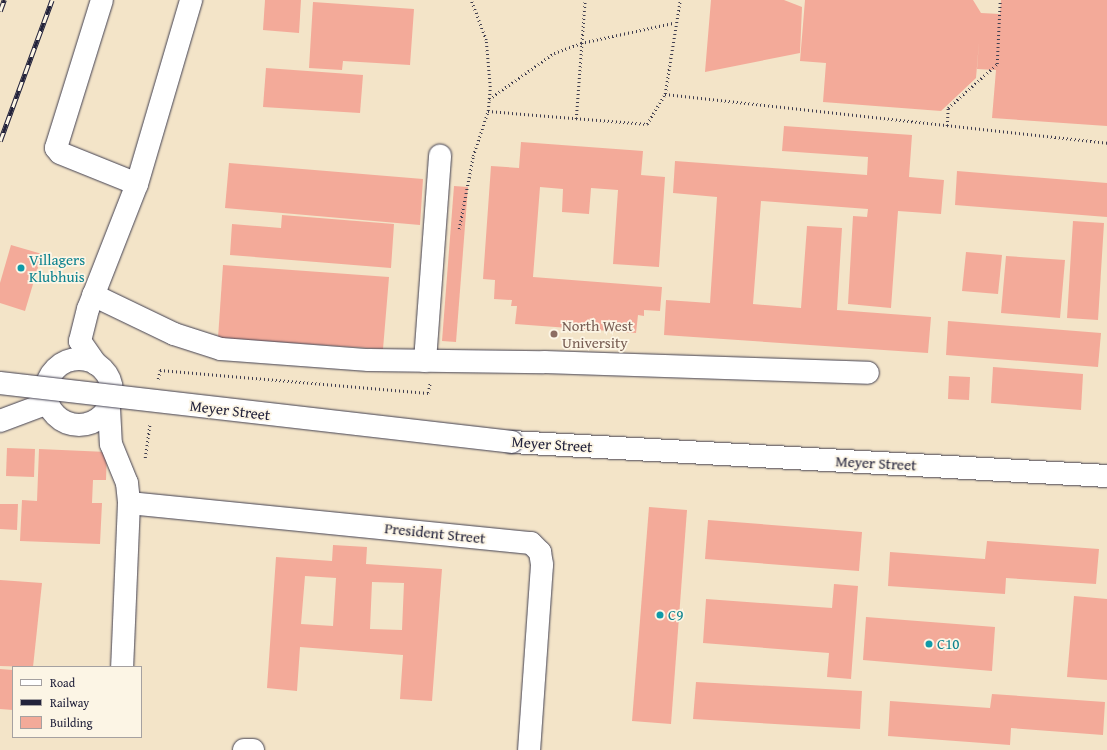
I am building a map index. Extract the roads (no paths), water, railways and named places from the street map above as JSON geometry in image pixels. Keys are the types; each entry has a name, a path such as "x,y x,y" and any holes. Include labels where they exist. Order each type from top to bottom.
{"street":[{"path":"102,0 56,148 60,153 137,184"},
{"path":"122,666 129,503 127,483 111,444 109,408 112,387 109,377 96,364 80,341 93,295 137,184 191,0"},
{"path":"425,361 440,156"},
{"path":"93,295 174,334 221,350 425,361 868,373"},
{"path":"96,364 80,359 58,367 48,379 48,403 64,422 81,426 97,420 109,408"},
{"name":"Meyer Street","path":"0,383 512,442 1107,476"},
{"path":"0,421 48,403"},
{"name":"President Street","path":"129,503 531,543 540,552 542,565 529,750"},
{"path":"244,750 253,750"}],"railway":[{"path":"0,11 4,0"},
{"path":"0,141 52,0"}],"place":[{"name":"Villagers Klubhuis","path":"21,268"},
{"name":"North West University","path":"554,334"},
{"name":"C9","path":"660,615"},
{"name":"C10","path":"929,644"}]}
